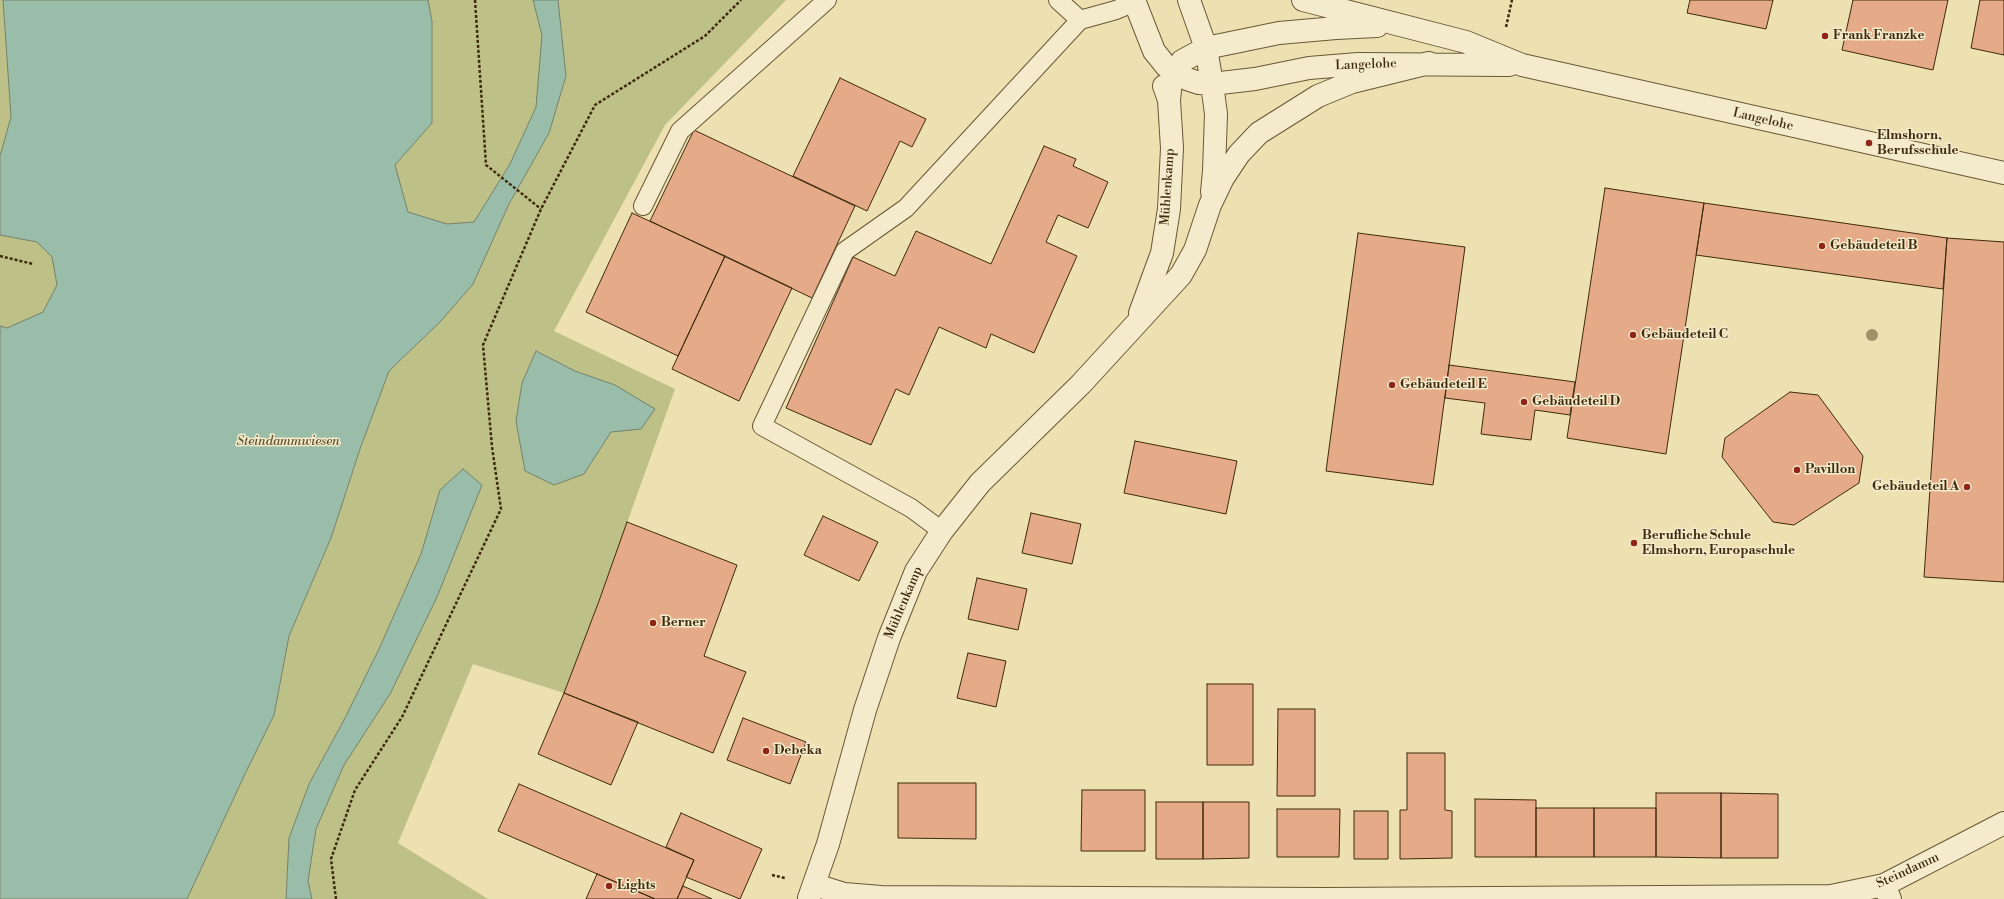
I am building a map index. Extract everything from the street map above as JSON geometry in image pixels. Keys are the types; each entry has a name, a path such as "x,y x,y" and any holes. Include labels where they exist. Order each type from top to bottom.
{"street":[{"name":"Mühlenkamp","path":"1189,0 1206,48 1216,114 1214,171 1210,205"},
{"name":"Langelohe","path":"1303,0 1466,42 1522,65 2004,173"},
{"path":"1134,1 1154,51"},
{"name":"Langelohe","path":"1175,71 1182,61 1206,48 1286,32 1372,26 1412,28"},
{"name":"Mühlenkamp","path":"1137,321 1162,253 1170,209 1172,148 1169,100 1154,51"},
{"name":"Langelohe","path":"1154,51 1166,66 1187,79 1199,83 1212,84 1255,79 1309,68 1358,64 1429,63 1522,65"},
{"name":"Mühlenkamp","path":"812,892 865,710 889,638 916,571 942,531 980,483 1080,384 1181,275 1195,250 1210,205 1223,178 1239,154 1259,133 1318,96 1352,82 1429,63"},
{"path":"1169,100 1171,81 1175,71"},
{"name":"Steindamm","path":"812,892 881,897 1325,899 1831,896 1887,892 2004,823"}],"lane":[{"path":"643,206 680,131 827,0"},
{"path":"1058,0 1080,20"},
{"path":"942,531 911,508 762,426 845,251 906,208 1080,20 1116,10 1134,1"}],"path":[{"path":"475,0 486,165 541,209"},
{"path":"336,899 331,859 355,790 402,717 501,509 492,447 484,345 541,209 595,104 705,36 741,0"},
{"path":"1505,34 1512,0"},
{"path":"0,256 33,264"}],"green space":[{"name":"Steindammwiesen","path":"0,0 786,0 665,125 554,331 675,389 599,601 564,693 473,664 398,843 488,899 0,899"}],"shaded area":[{"path":"3,0 428,0 432,21 432,123 395,165 408,212 447,224 474,222 510,164 536,107 542,35 533,0 558,0 566,76 549,133 509,204 473,284 441,321 389,371 360,449 331,538 289,636 274,715 187,899 0,899 0,326 7,328 43,312 57,285 52,257 37,242 0,235 0,156 11,117"},
{"path":"536,351 575,371 615,385 655,409 641,429 611,432 584,474 554,485 525,471 516,421 522,383"},
{"path":"463,469 482,485 437,597 390,694 344,765 316,829 308,881 312,899 286,899 289,838 309,784 344,720 379,649 421,554 440,490"}],"building":[{"path":"1690,0 1773,0 1766,29 1687,13"},
{"path":"1853,0 1948,0 1933,70 1842,50"},
{"path":"1980,0 2004,0 2004,55 1971,48"},
{"path":"840,78 926,119 912,147 900,141 867,211 793,176"},
{"path":"694,130 855,206 812,298 650,221"},
{"path":"1044,146 1076,159 1073,166 1108,182 1088,228 1058,215 1046,242 1077,256 1034,353 991,334 986,348 939,327 909,395 896,389 871,445 786,408 853,257 895,276 916,231 991,264"},
{"name":"Gebäudeteil C","path":"1605,188 1704,203 1666,454 1567,438"},
{"name":"Gebäudeteil B","path":"1704,203 1947,238 1943,289 1696,255"},
{"path":"632,213 725,256 678,356 586,312"},
{"name":"Gebäudeteil E","path":"1358,233 1465,247 1433,485 1326,471"},
{"name":"Gebäudeteil A","path":"1947,238 2004,242 2004,582 1924,577"},
{"path":"725,256 792,288 739,401 672,369"},
{"name":"Gebäudeteil D","path":"1449,365 1575,382 1570,415 1535,410 1531,440 1481,434 1485,403 1445,398"},
{"name":"Pavillon","path":"1790,392 1818,395 1863,456 1859,483 1794,525 1773,522 1722,457 1725,438"},
{"path":"1135,441 1237,461 1226,514 1124,493"},
{"path":"1031,513 1081,524 1072,564 1022,553"},
{"path":"823,516 878,542 859,581 804,555"},
{"name":"Berner","path":"627,522 737,565 704,656 746,672 713,753 564,693"},
{"path":"977,578 1027,589 1018,630 968,619"},
{"path":"968,653 1006,661 996,707 957,698"},
{"path":"1207,684 1253,684 1253,765 1207,765"},
{"path":"564,693 638,722 611,785 538,754"},
{"path":"1278,709 1315,709 1315,796 1277,796"},
{"name":"Debeka","path":"743,718 806,742 790,784 727,760"},
{"path":"1407,753 1445,753 1445,810 1452,811 1452,858 1400,859 1400,810 1407,810"},
{"path":"898,783 976,783 976,839 898,838"},
{"path":"519,784 694,860 677,899 655,899 498,831"},
{"path":"1082,790 1145,790 1145,851 1081,851"},
{"path":"1656,793 1721,793 1721,858 1656,857"},
{"path":"1721,793 1778,794 1778,858 1721,858"},
{"path":"1475,799 1536,800 1536,857 1475,857"},
{"path":"1156,802 1203,802 1203,859 1156,859"},
{"path":"1203,802 1249,802 1249,858 1203,859"},
{"path":"1536,808 1594,808 1594,857 1536,857"},
{"path":"1594,808 1656,808 1656,857 1594,857"},
{"path":"1277,809 1340,809 1339,857 1277,857"},
{"path":"1354,811 1388,811 1388,859 1354,859"},
{"path":"681,813 762,849 740,899 686,877 694,860 666,847"},
{"name":"Lights","path":"597,874 655,899 586,899"},
{"name":"Lights","path":"683,886 712,899 677,899"}],"place":[{"name":"Frank Franzke","path":"1825,36"},
{"name":"Elmshorn, Berufsschule","path":"1869,143"},
{"name":"Gebäudeteil B","path":"1822,246"},
{"name":"Gebäudeteil C","path":"1633,335"},
{"name":"Gebäudeteil E","path":"1392,385"},
{"name":"Gebäudeteil D","path":"1524,402"},
{"name":"Pavillon","path":"1797,470"},
{"name":"Gebäudeteil A","path":"1967,487"},
{"name":"Berufliche Schule Elmshorn, Europaschule","path":"1634,543"},
{"name":"Berner","path":"653,623"},
{"name":"Debeka","path":"766,751"},
{"name":"Lights","path":"609,886"}]}
